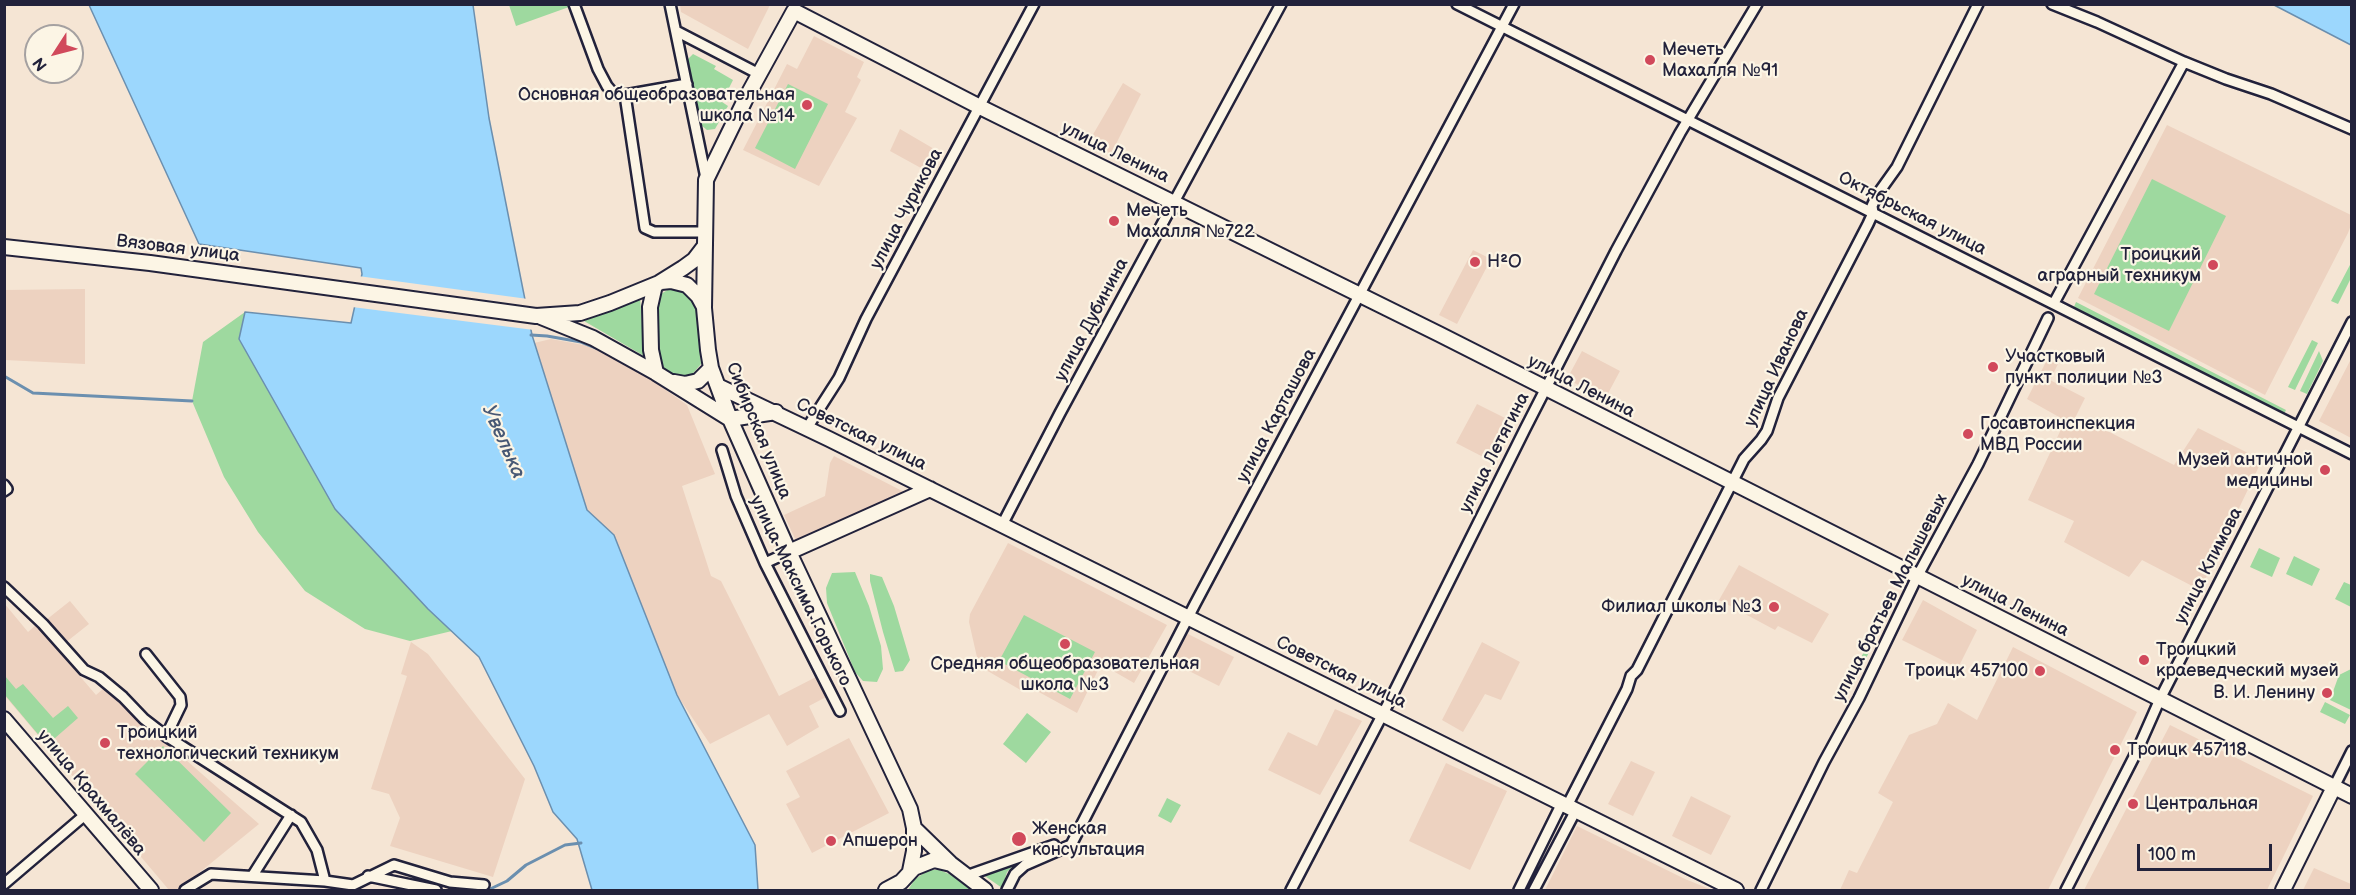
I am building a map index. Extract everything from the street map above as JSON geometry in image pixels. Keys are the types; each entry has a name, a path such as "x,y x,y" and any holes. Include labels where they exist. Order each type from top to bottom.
{"street":[{"path":"574,4 598,69 613,93 625,95 687,84"},
{"path":"670,4 706,180"},
{"name":"улица Чурикова","path":"807,428 839,378 866,319 1034,4"},
{"name":"улица Дубинина","path":"1002,525 1281,4"},
{"name":"Октябрьская улица","path":"1457,4 2352,454"},
{"name":"улица Карташова","path":"1072,842 1188,618 1514,4"},
{"name":"улица Летягина","path":"1291,891 1383,714 1545,388 1687,121 1757,4"},
{"name":"улица Иванова","path":"1519,891 1568,806 1627,689 1631,676 1642,660 1744,459 1767,431 1778,398 1792,369 1873,213 1872,206 1877,195 1897,167 1978,4"},
{"path":"2052,4 2226,80 2271,94 2352,129"},
{"name":"улица Ленина","path":"796,8 980,106 1545,388 2352,796"},
{"name":"Сибирская улица","path":"796,8 718,151 706,180 704,308 711,368 730,419 789,552 910,809 914,828 914,852 910,871"},
{"path":"676,31 759,74"},
{"path":"2054,303 2184,62"},
{"path":"625,95 645,228 654,232 705,232"},
{"name":"Вязовая улица","path":"4,247 138,262 536,316"},
{"path":"656,373 651,350 650,307 657,284 694,260 704,247"},
{"path":"536,316 590,311 657,284 671,281 687,285 698,296 704,308"},
{"path":"536,316 593,338 656,373 730,419"},
{"name":"улица братьев Малышевых","path":"1761,891 1824,762 1859,698 1917,577 1978,464 2048,318"},
{"name":"улица Климова","path":"2066,891 2137,751 2160,699 2352,322"},
{"path":"669,381 692,384 706,376 711,368"},
{"name":"Советская улица","path":"718,386 776,412 1736,891"},
{"name":"Советская улица","path":"730,419 776,412"},
{"name":"улица Максима Горького","path":"722,450 736,496 765,563 840,711"},
{"path":"4,485 7,489 4,491"},
{"name":"Советская улица","path":"789,552 930,489"},
{"path":"765,563 789,552"},
{"path":"4,587 84,670 99,677 144,719 166,736 302,822 317,850 325,881"},
{"path":"146,654 180,697 181,705 166,736"},
{"name":"улица Крахмалёва","path":"6,725 151,891"},
{"path":"2283,891 2352,751"},
{"name":"улица Иванова","path":"1534,891 1568,806"},
{"path":"4,884 86,814"},
{"path":"253,875 291,815"},
{"name":"Сибирская улица","path":"914,828 951,864 985,891"},
{"path":"966,876 1072,842"},
{"path":"1007,891 1015,874 1024,865 1072,842"},
{"path":"886,891 899,886 910,871 928,861 939,860 951,864"},
{"path":"185,891 211,874 325,881 350,888 368,876 394,865 450,882 484,885"},
{"path":"368,876 436,891"}],"shaded area":[{"path":"680,4 770,5 748,49 681,12"},
{"name":"Основная общеобразовательная школа №14","path":"814,36 864,62 857,77 861,80 845,112 857,118 819,186 743,150 787,64 797,69"},
{"path":"1123,83 1141,94 1111,154 1088,143"},
{"name":"Троицкий аграрный техникум","path":"2167,125 2351,215 2348,233 2265,395 2078,298"},
{"path":"900,129 941,153 930,173 890,151"},
{"path":"1473,250 1491,259 1457,324 1439,315"},
{"path":"85,289 85,364 5,360 5,290"},
{"path":"551,339 589,346 646,376 687,405 715,474 682,486 711,576 721,581 779,696 818,676 828,696 809,706 819,727 787,746 769,714 710,744 677,695 614,535 587,510 534,343"},
{"path":"1582,351 1620,371 1605,399 1567,379"},
{"path":"2048,358 2058,364 2050,380 2085,398 2075,418 2080,417 2174,465 2198,428 2262,460 2200,590 2142,560 2129,577 2064,542 2074,521 2028,500 2063,425 2059,417 2027,399"},
{"path":"2351,359 2351,438 2319,421"},
{"path":"1477,404 1509,420 1489,460 1456,443"},
{"path":"834,456 910,495 797,543 784,515 825,496 830,463"},
{"name":"Средняя общеобразовательная школа №3","path":"1008,543 1167,625 1134,683 1101,664 1077,713 1028,686 1024,692 979,666 969,622 970,614"},
{"name":"Филиал школы №3","path":"1739,565 1829,614 1812,643 1778,626 1775,630 1719,600"},
{"path":"1923,600 1977,630 1958,668 1902,640"},
{"path":"70,601 89,624 65,643 46,620"},
{"name":"Троицкий технологический техникум","path":"4,603 28,632 36,625 96,695 104,688 259,824 178,890 169,890 5,696"},
{"path":"1186,633 1234,657 1219,686 1171,662"},
{"path":"411,642 428,654 525,779 493,877 390,846 400,818 389,794 371,789 407,676 401,674"},
{"path":"1482,642 1520,662 1501,700 1485,694 1463,732 1442,720"},
{"path":"2013,647 2137,712 2048,890 1840,890 1849,870 1857,873 1893,802 1878,793 1909,735 1937,724 1948,703 1977,720"},
{"path":"1335,709 1362,721 1320,795 1268,770 1288,732 1317,746"},
{"path":"2170,725 2313,796 2267,890 2084,890"},
{"path":"849,738 889,813 812,853 786,804 800,797 786,771"},
{"path":"1631,761 1655,772 1633,816 1608,804"},
{"path":"1446,763 1507,791 1470,870 1409,841"},
{"path":"1691,796 1731,816 1711,855 1672,836"},
{"path":"1577,826 1685,879 1712,890 1545,890"},
{"path":"2314,868 2351,884 2351,890 2303,890"}],"green space":[{"path":"568,4 569,7 516,26 509,5"},
{"path":"693,54 716,66 714,69 733,80 722,102 728,106 715,129 707,130 701,125 686,61"},
{"path":"788,84 828,104 795,169 755,148"},
{"path":"2152,179 2226,216 2169,331 2094,294"},
{"path":"2351,263 2351,278 2338,304 2331,301"},
{"path":"677,286 686,289 696,300 701,364 689,378 669,375 663,368 660,357 657,302 661,294"},
{"path":"640,296 644,356 584,321"},
{"path":"2076,302 2286,410 2284,414 2074,307"},
{"path":"245,312 239,340 428,609 452,631 410,641 365,629 305,591 258,532 224,477 192,401 203,342"},
{"path":"2312,340 2318,343 2295,390 2288,387"},
{"path":"2319,351 2323,361 2307,394 2300,391"},
{"path":"2259,548 2280,558 2272,577 2250,567"},
{"path":"2294,556 2320,569 2312,586 2286,574"},
{"path":"855,572 869,606 881,646 883,669 877,682 863,681 855,672 827,603 826,588 832,573"},
{"path":"870,574 882,577 894,606 910,660 903,671 895,672"},
{"path":"2344,582 2351,585 2351,607 2335,599"},
{"path":"1024,615 1095,652 1070,699 999,661"},
{"path":"1871,638 1875,640 1852,687 1847,685"},
{"path":"2352,669 2351,710 2330,700 2339,675"},
{"path":"5,676 16,689 23,684 53,718 68,706 78,718 47,745 5,695"},
{"path":"2325,702 2350,715 2345,724 2320,712"},
{"path":"1027,713 1051,732 1026,763 1003,744"},
{"path":"163,746 231,813 204,842 135,774"},
{"path":"1167,798 1181,805 1171,823 1158,816"},
{"path":"1016,863 1007,872 1004,882 1005,890 982,874"},
{"path":"929,870 940,870 951,875 971,890 908,890 915,879"}],"water":[{"name":"Увелька","path":"89,5 473,5 489,118 532,335 587,510 614,535 677,695 755,845 758,890 592,890 577,839 553,812 534,766 479,657 428,609 335,509 239,339 245,312 351,323 362,274 361,268 199,244"},
{"path":"2274,5 2351,5 2351,45"}],"pier":[{"path":"358,276 528,299 534,330 352,307"}],"waterway":[{"path":"531,335 581,342 596,348 597,344"},
{"path":"4,376 33,393 192,401"},
{"path":"488,890 507,881 526,865 565,845 581,843"},
{"path":"412,881 450,886"},
{"path":"456,887 482,890"}],"place":[{"name":"Мечеть Махалля №91","path":"1650,60"},
{"name":"Основная общеобразовательная школа №14","path":"807,105"},
{"name":"Мечеть Махалля №722","path":"1114,221"},
{"name":"H²O","path":"1475,262"},
{"name":"Троицкий аграрный техникум","path":"2213,265"},
{"name":"Участковый пункт полиции №3","path":"1993,367"},
{"name":"Госавтоинспекция МВД России","path":"1968,434"},
{"name":"Музей античной медицины","path":"2325,470"},
{"name":"Филиал школы №3","path":"1774,607"},
{"name":"Средняя общеобразовательная школа №3","path":"1065,644"},
{"name":"Троицкий краеведческий музей","path":"2144,660"},
{"name":"Троицк 457100","path":"2040,671"},
{"name":"В. И. Ленину","path":"2327,693"},
{"name":"Троицкий технологический техникум","path":"105,743"},
{"name":"Троицк 457118","path":"2115,750"},
{"name":"Центральная","path":"2133,804"},
{"name":"Женская консультация","path":"1019,839"},
{"name":"Апшерон","path":"831,841"}]}
